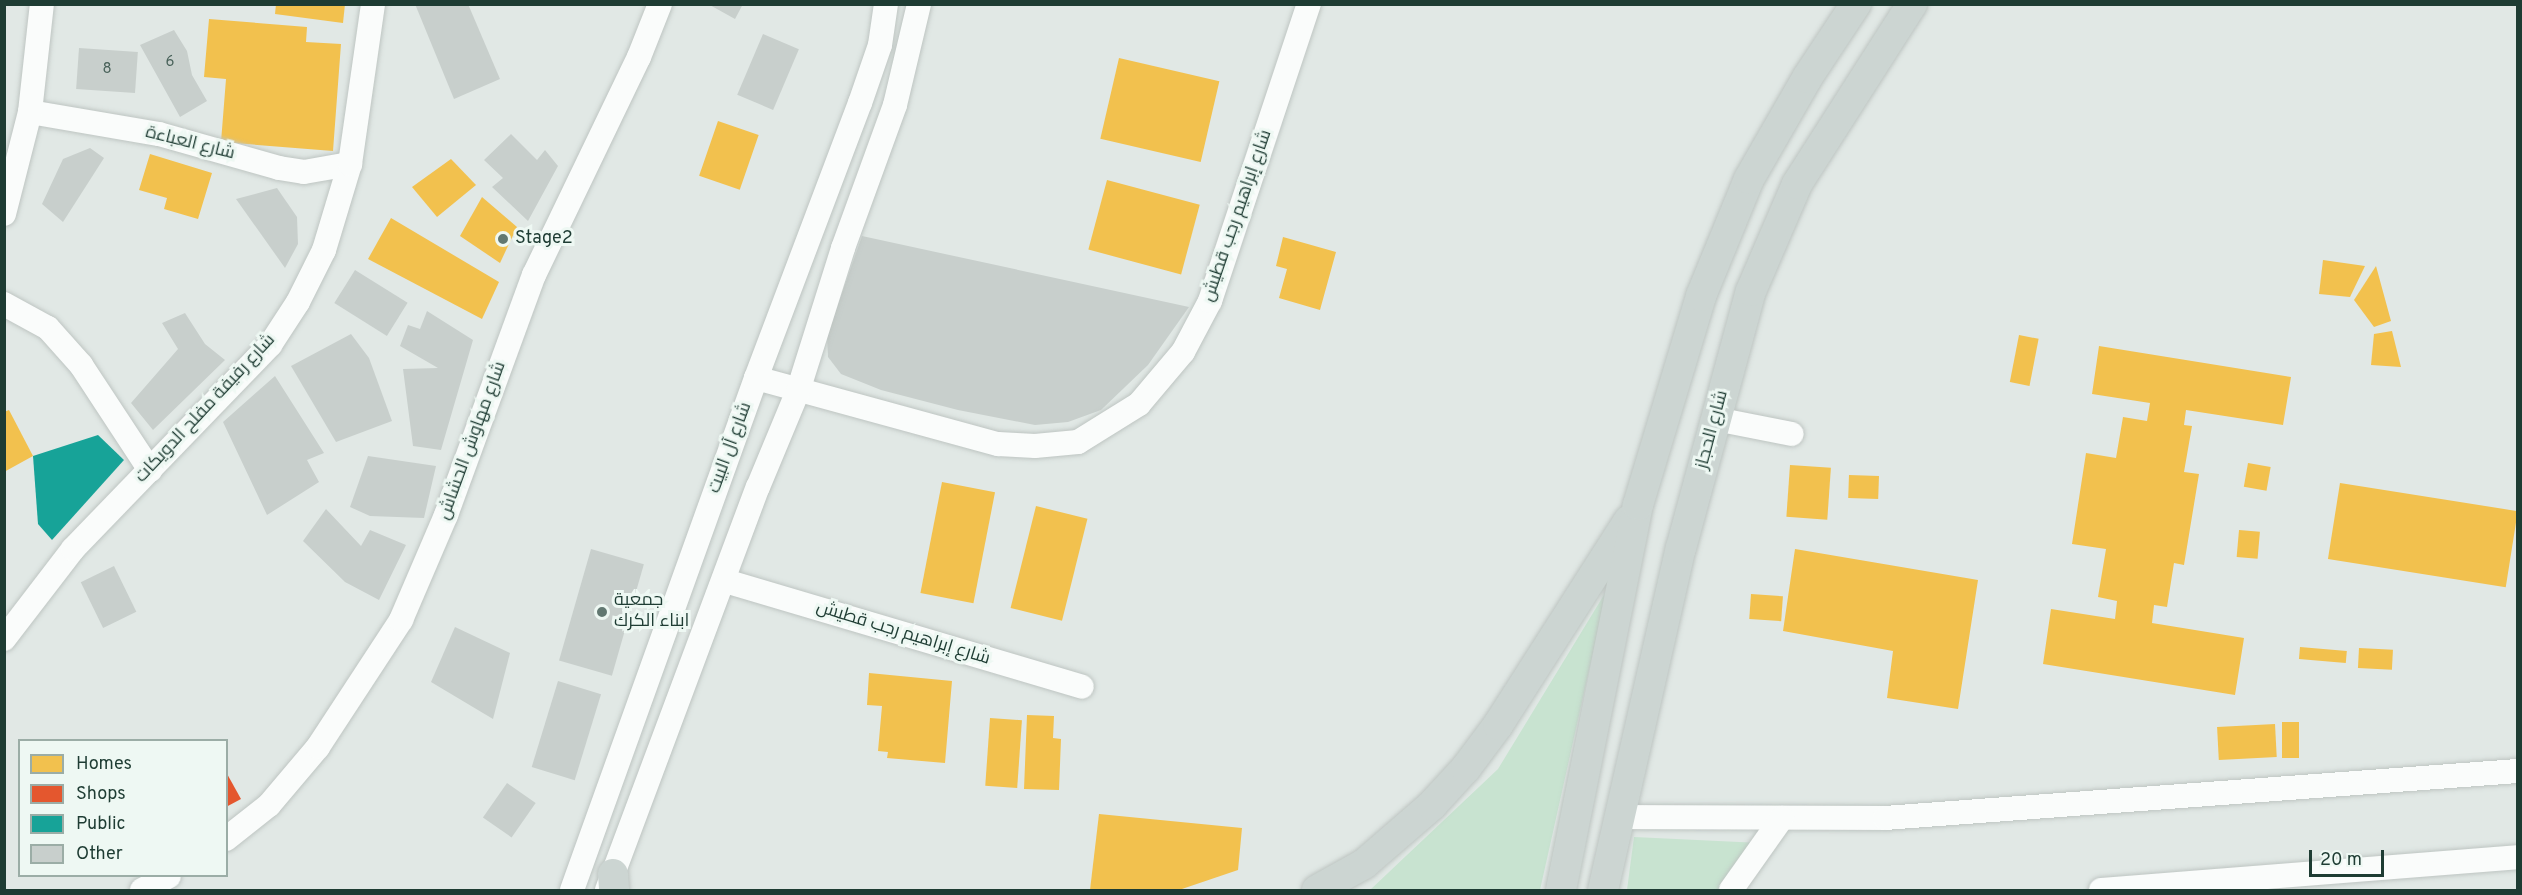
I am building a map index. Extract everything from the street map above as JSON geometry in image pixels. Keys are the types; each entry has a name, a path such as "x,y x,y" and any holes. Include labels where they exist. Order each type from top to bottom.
{"main road":[{"path":"1561,891 1638,505 1724,232 1775,131 1856,4"},
{"name":"شارع الحجاز","path":"1606,887 1618,817 1678,558 1751,291 1797,184 1912,4"},
{"path":"1317,891 1364,864 1432,805 1466,768 1498,725 1638,505"}],"street":[{"path":"4,214 30,112 42,4"},
{"name":"شارع رفيفة مفلح الدويكات","path":"4,639 73,549 270,345 298,302 324,250 350,164 373,4"},
{"name":"شارع مهاوش الحشاش","path":"228,837 269,805 318,747 401,620 446,515 534,275 639,57 660,4"},
{"name":"شارع آل البيت","path":"572,891 756,378 877,55 886,4"},
{"path":"611,885 724,580 798,391 843,248 895,105 919,4"},
{"name":"شارع إبراهيم رجب قطيش","path":"756,378 998,444 1035,446 1078,442 1139,404 1183,352 1210,300 1308,4"},
{"name":"شارع العباءة","path":"30,112 159,134 279,168 303,172 350,164"},
{"path":"4,304 48,328 81,364 104,395 150,470"},
{"path":"1716,419 1792,434"},
{"name":"شارع إبراهيم رجب قطيش","path":"724,580 1082,687"},
{"path":"1618,817 1885,818 2517,771"},
{"path":"1731,891 1782,818"},
{"path":"2101,891 2517,856"},
{"path":"142,891 167,877"}],"green space":[{"path":"1607,590 1540,890 1370,890 1498,769"},
{"path":"1634,837 1760,843 1729,890 1627,890"}],"building: Homes":[{"path":"276,4 345,4 343,23 275,14"},
{"path":"209,19 307,27 306,42 341,44 333,151 221,142 226,79 204,77"},
{"path":"1119,58 1219,81 1201,162 1100,139"},
{"path":"718,121 759,135 740,190 699,176"},
{"path":"150,154 212,173 198,219 164,209 167,198 139,190"},
{"path":"451,159 476,185 437,217 412,187"},
{"path":"1107,180 1200,205 1181,274 1088,250"},
{"path":"482,197 517,227 500,263 460,236"},
{"path":"391,218 499,282 482,319 368,259"},
{"path":"1283,237 1336,252 1320,310 1279,298 1287,269 1276,266"},
{"path":"2323,260 2365,266 2350,297 2319,294"},
{"path":"2376,266 2391,321 2374,327 2354,300"},
{"path":"2392,331 2401,367 2371,365 2374,334"},
{"path":"2019,335 2039,339 2029,386 2010,382"},
{"path":"2099,346 2291,377 2283,425 2186,410 2184,425 2192,426 2184,472 2199,474 2184,565 2174,563 2167,607 2154,605 2152,623 2244,638 2235,695 2043,664 2051,609 2115,619 2117,601 2098,597 2106,549 2072,544 2086,453 2116,458 2123,417 2147,421 2150,403 2092,394"},
{"path":"9,410 33,456 4,472 4,412"},
{"path":"2248,463 2271,467 2266,491 2244,487"},
{"path":"1790,465 1831,468 1827,520 1786,517"},
{"path":"1849,475 1879,476 1878,499 1848,498"},
{"path":"942,482 995,492 973,603 920,593"},
{"path":"2340,483 2518,511 2506,587 2328,559"},
{"path":"1036,506 1087,519 1062,621 1011,608"},
{"path":"2239,530 2260,532 2258,559 2237,557"},
{"path":"1795,549 1978,580 1958,709 1887,698 1893,651 1783,631"},
{"path":"1751,594 1783,596 1781,621 1749,619"},
{"path":"2300,647 2347,651 2346,663 2299,659"},
{"path":"2359,648 2393,650 2392,670 2358,668"},
{"path":"869,673 952,681 945,763 887,758 888,752 878,751 882,706 867,705"},
{"path":"1027,715 1054,716 1053,738 1061,739 1059,790 1024,789"},
{"path":"990,718 1022,720 1017,788 985,786"},
{"path":"2282,722 2299,722 2299,758 2282,758"},
{"path":"2275,724 2277,757 2219,760 2217,727"},
{"path":"1099,814 1242,828 1238,870 1179,890 1090,890"}],"building: Shops":[{"path":"228,776 241,799 228,806"}],"building: Public":[{"path":"98,435 124,460 52,540 38,524 33,456"}],"building: Other":[{"path":"415,4 468,4 500,79 454,99"},
{"path":"708,4 743,4 735,19"},
{"path":"174,30 187,51 192,75 207,101 180,117 140,45"},
{"path":"763,34 799,49 773,110 737,95"},
{"path":"79,48 138,52 135,93 76,89"},
{"path":"511,134 537,160 545,150 558,166 528,221 492,187 503,178 484,160"},
{"path":"90,148 104,158 63,222 42,204 63,159"},
{"path":"277,188 297,217 298,244 285,268 236,199"},
{"path":"862,236 1189,307 1148,365 1101,410 1068,422 1035,425 958,410 881,390 841,374 828,357 827,336"},
{"path":"355,270 408,303 387,336 334,303"},
{"path":"427,311 473,340 441,450 413,446 403,369 438,368 400,346 408,325 420,329"},
{"path":"185,313 205,344 225,360 153,430 131,403 178,349 162,323"},
{"path":"351,334 369,358 392,421 336,442 291,366"},
{"path":"275,376 324,453 307,460 319,482 267,515 223,422"},
{"path":"368,456 436,466 424,518 370,516 350,507"},
{"path":"326,509 361,546 370,530 406,545 379,600 345,582 303,541"},
{"name":"جمعية ابناء الكرك","path":"591,549 644,564 612,676 559,661"},
{"path":"114,566 136,612 103,628 81,582"},
{"path":"455,627 510,653 493,719 431,682"},
{"path":"558,681 601,694 575,780 532,767"},
{"path":"507,783 536,803 512,837 483,817"}],"place":[{"name":"Stage2","path":"503,239"},
{"name":"جمعية ابناء الكرك","path":"602,612"}]}
